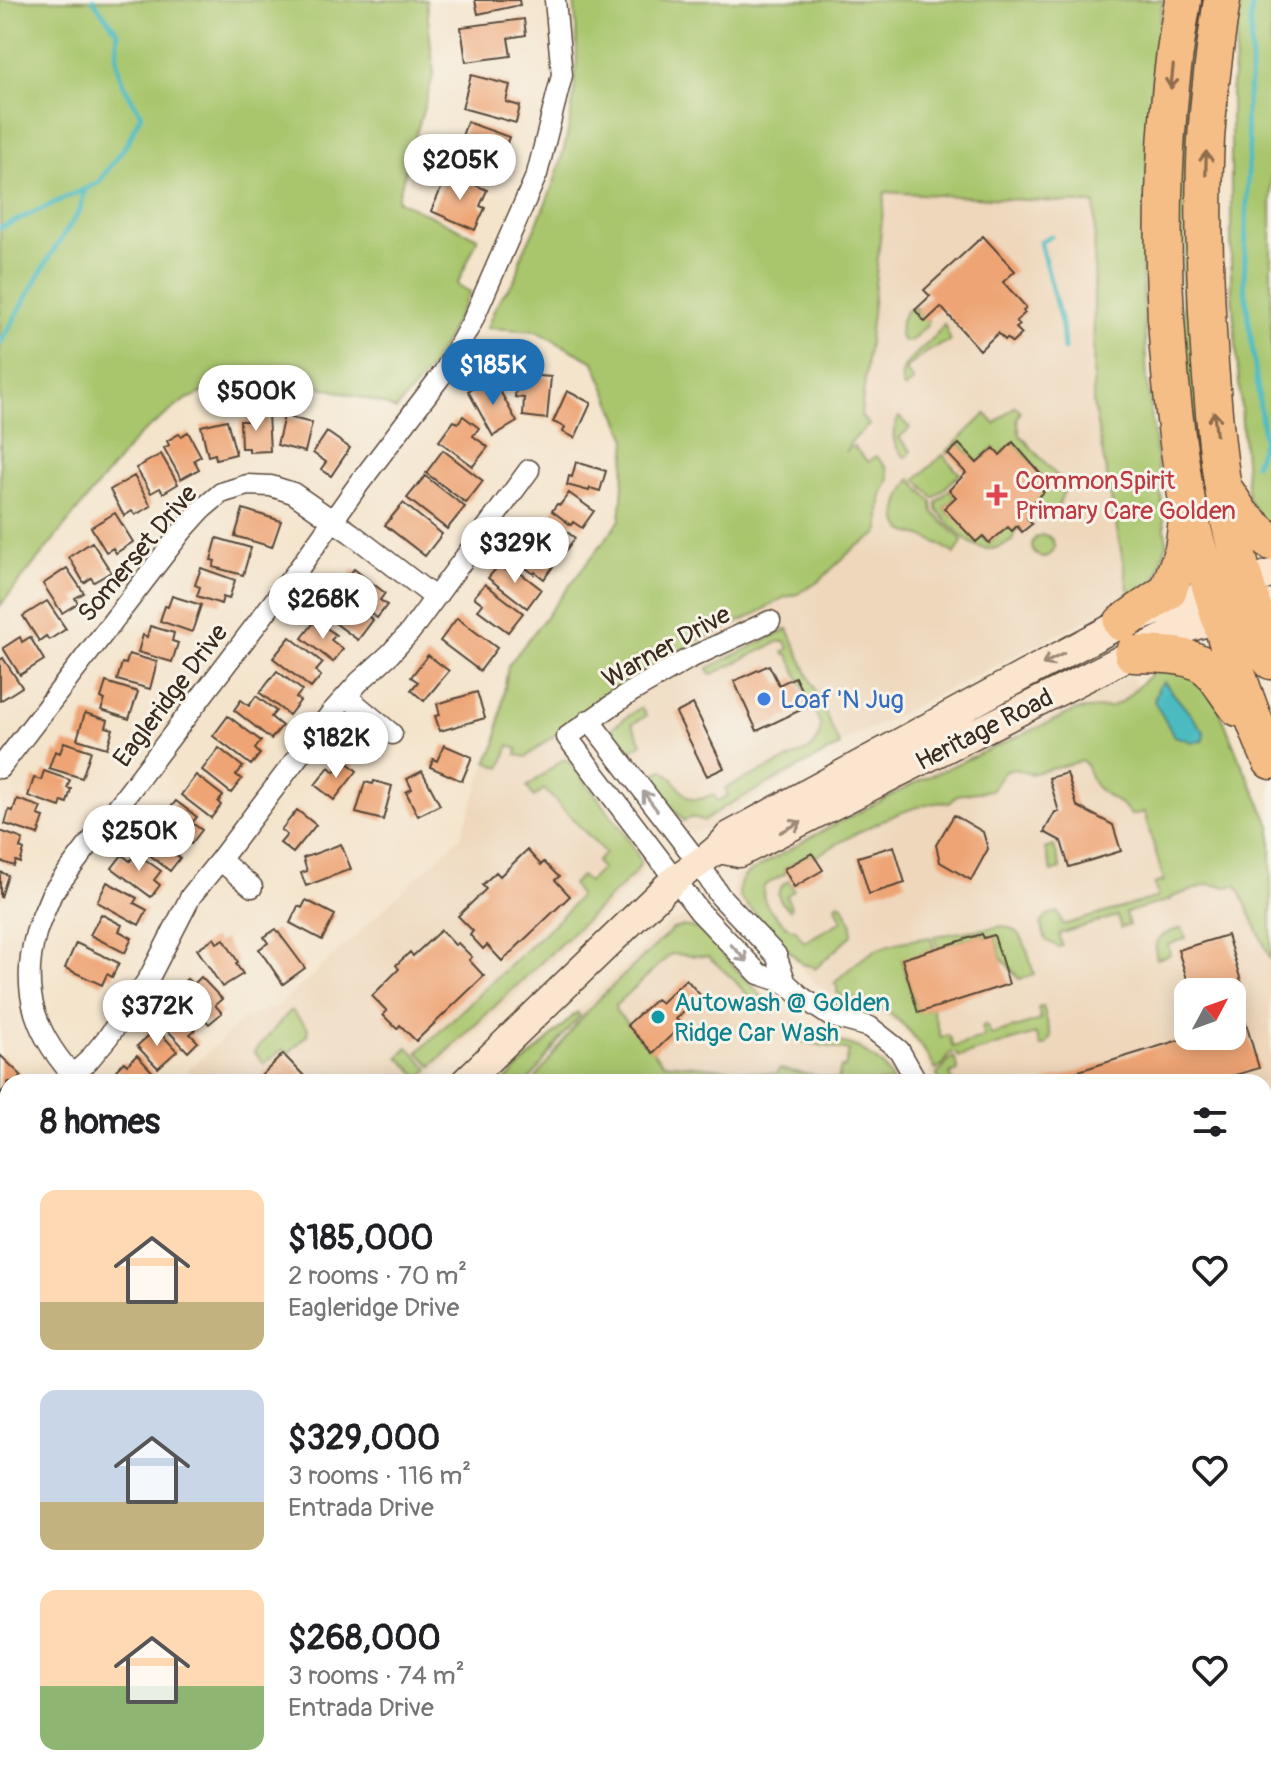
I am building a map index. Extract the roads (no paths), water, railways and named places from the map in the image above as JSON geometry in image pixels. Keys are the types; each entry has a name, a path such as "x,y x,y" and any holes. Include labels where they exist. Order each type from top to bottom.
{"highway":[{"path":"1183,0 1167,139 1165,256 1173,401 1188,511 1183,550 1168,591 1128,639 1204,666 1267,751"},
{"path":"1222,0 1206,140 1205,286 1210,356 1223,486 1230,522 1245,597 1271,661"},
{"path":"1223,486 1242,516 1271,542"},
{"path":"1188,511 1245,597 1236,674 1267,751"}],"main road":[{"name":"Heritage Road","path":"473,1074 674,880 708,856 729,836 1010,682 1245,597"}],"street":[{"name":"Eagleridge Drive","path":"68,1074 47,1043 33,1011 30,993 29,963 36,932 52,893 444,372 472,322 537,174 562,75 555,0"},
{"path":"77,1074 149,978 191,896 331,713 410,632 529,470"},
{"name":"Somerset Drive","path":"0,768 183,530 221,493 247,485 271,486 293,493 434,597"},
{"name":"Warner Drive","path":"770,621 688,659 567,737 699,911 759,974 786,983"},
{"path":"346,696 392,734"},
{"name":"Warner Drive","path":"589,720 708,856 720,896 776,955 786,983"},
{"path":"220,860 252,887"},
{"path":"786,983 830,1016 870,1027 899,1050 912,1074"}],"water":[{"path":"1164,682 1204,731 1203,741 1193,742 1174,736 1154,701 1159,686"}],"waterway":[{"path":"0,228 98,183 128,142 141,114 120,76 118,33 93,0"},
{"path":"1254,0 1245,121 1249,142 1244,282 1264,439 1255,464"},
{"path":"0,344 80,210 85,189"},
{"path":"1051,236 1040,242 1062,326 1064,349"}],"place":[{"name":"CommonSpirit Primary Care Golden","path":"997,495"},
{"name":"Loaf 'N Jug","path":"764,699"},
{"name":"Autowash @ Golden Ridge Car Wash","path":"658,1017"}]}
